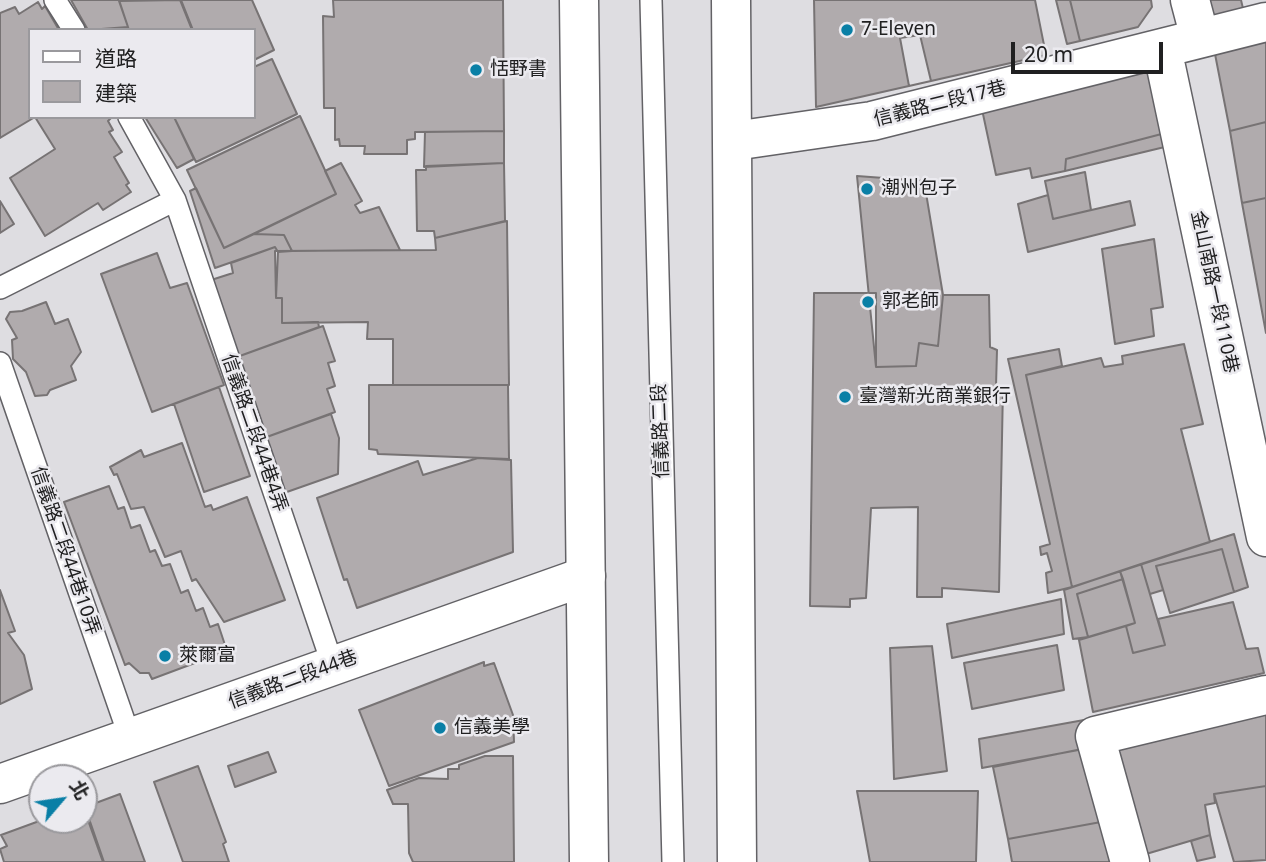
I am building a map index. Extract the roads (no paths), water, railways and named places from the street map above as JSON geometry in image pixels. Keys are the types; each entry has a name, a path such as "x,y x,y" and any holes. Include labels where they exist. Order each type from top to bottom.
{"street":[{"path":"579,0 589,862"},
{"path":"731,0 737,862"},
{"path":"1190,0 1200,38"},
{"name":"信義路二段17巷","path":"734,141 872,121 1266,22"},
{"name":"金山南路一段110巷","path":"1162,48 1266,537"},
{"name":"信義路二段44巷","path":"0,784 586,576"},
{"path":"1130,862 1095,736 1266,695"}],"lane":[{"path":"55,0 73,28"},
{"name":"信義路二段","path":"651,0 673,862"},
{"path":"0,288 175,200 130,119"},
{"name":"信義路二段44巷4弄","path":"175,200 333,666"},
{"name":"信義路二段44巷10弄","path":"0,363 130,738"}],"place":[{"name":"7-Eleven","path":"847,30"},
{"name":"恬野書","path":"476,70"},
{"name":"潮州包子","path":"867,189"},
{"name":"郭老師","path":"868,302"},
{"name":"臺灣新光商業銀行","path":"845,397"},
{"name":"萊爾富","path":"165,656"},
{"name":"信義美學","path":"440,728"}]}
